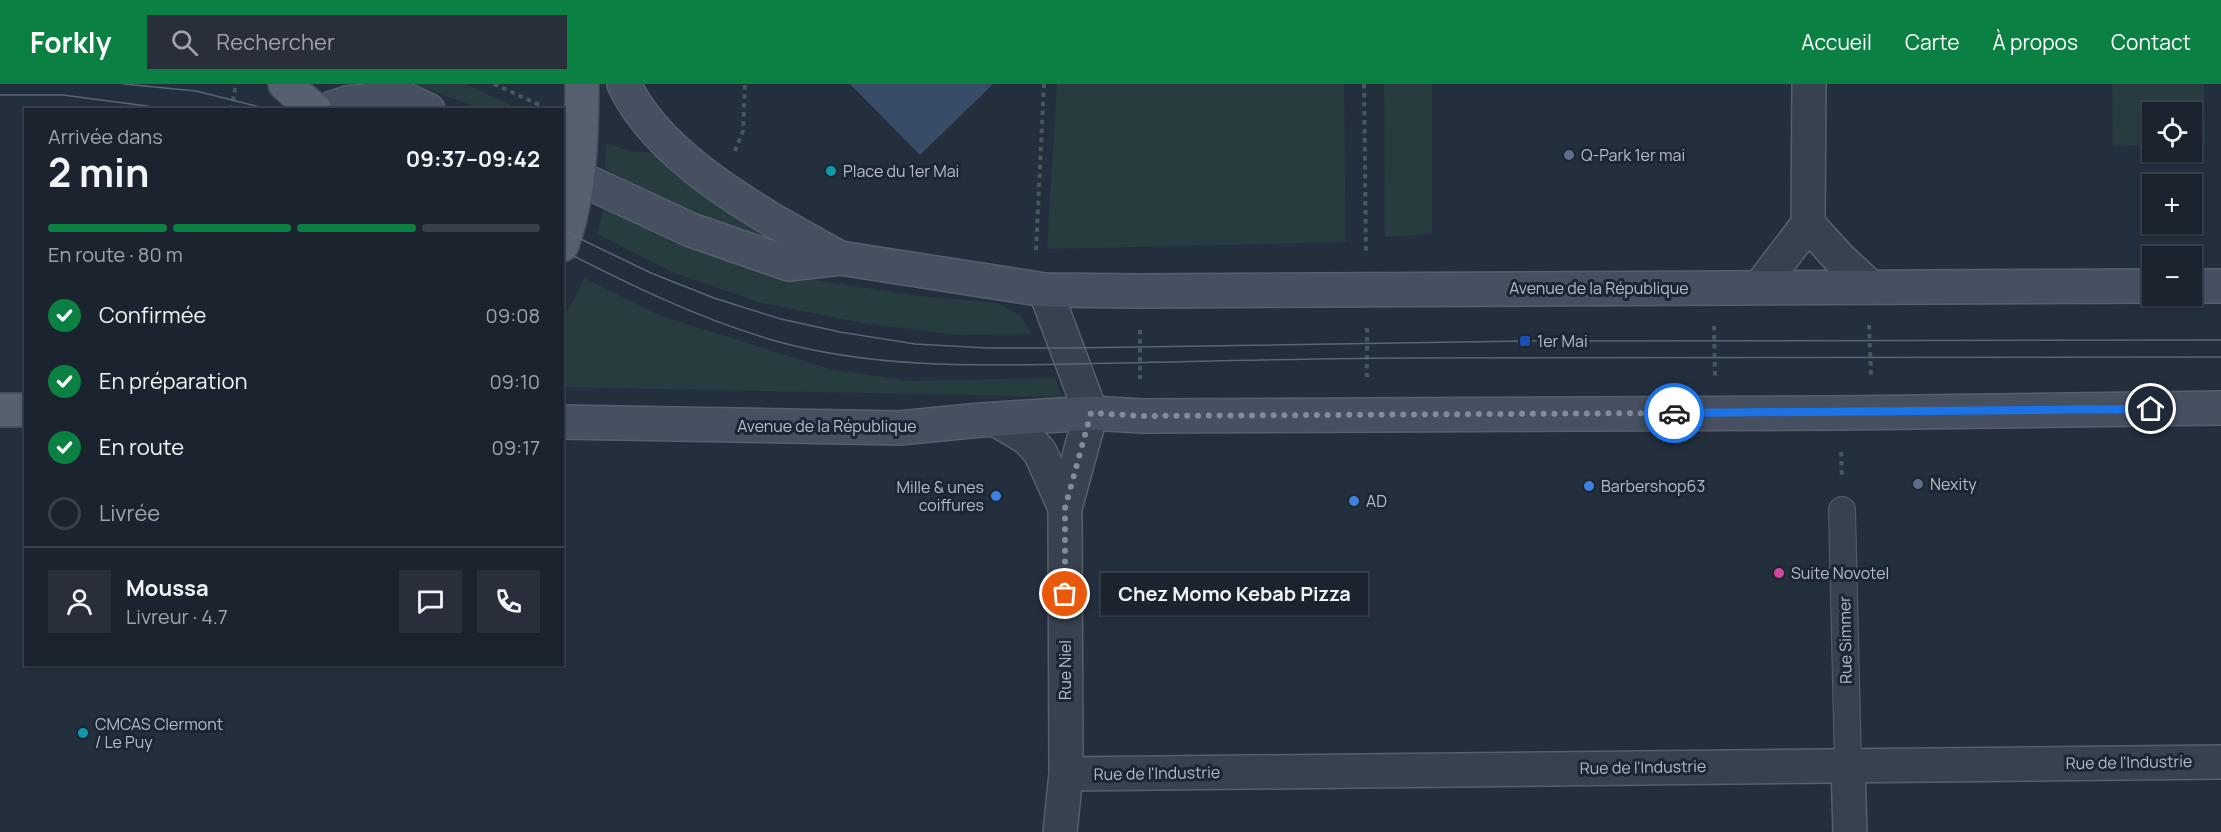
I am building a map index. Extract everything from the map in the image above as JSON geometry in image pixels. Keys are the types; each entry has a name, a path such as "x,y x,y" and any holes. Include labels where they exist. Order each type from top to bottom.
{"main road":[{"path":"285,84 315,108"},
{"path":"318,108 324,84"},
{"path":"564,240 567,232 570,173 582,124 582,84"},
{"name":"Avenue de la République","path":"630,95 653,129 700,172 763,216 840,258"},
{"path":"332,108 347,103 400,97"},
{"name":"Avenue de la République","path":"570,173 691,230 789,264 840,258 1045,290 2142,286"},
{"path":"2202,286 2221,286"},
{"name":"Avenue de la République","path":"564,422 899,428 1091,413 1142,416 1839,413 2221,408"},
{"path":"0,410 24,410"}],"street":[{"path":"1760,287 1808,224 1809,84"},
{"path":"1808,224 1870,287"},
{"path":"1045,290 1091,413"},
{"name":"Rue Niel","path":"1060,832 1066,774 1065,508 1091,413"},
{"name":"Rue Niel","path":"997,420 1027,438 1040,452 1065,508"},
{"name":"Rue de l'Industrie","path":"1066,774 2221,762"},
{"name":"Rue Simmer","path":"1848,765 1850,832"}],"lane":[{"name":"Rue Simmer","path":"1842,510 1848,765"}],"path":[{"path":"231,108 236,84"},
{"path":"494,84 546,108"},
{"path":"732,160 742,130 745,84"},
{"path":"1036,250 1044,84"},
{"path":"1025,248 1048,251"},
{"path":"1354,252 1377,254"},
{"path":"1870,287 1869,341 1873,411"},
{"path":"1714,288 1714,412"},
{"path":"1140,291 1142,416"},
{"path":"1839,413 1842,510"}],"green space":[{"path":"415,84 465,84 517,108 478,108"},
{"path":"1057,84 1344,84 1346,242 1047,249"},
{"path":"1384,84 1432,84 1432,234 1385,237"},
{"path":"2112,84 2204,84 2205,145 2202,145 2202,102 2142,102 2142,145 2113,146"},
{"path":"606,143 629,151 658,153 788,248 666,203 605,169"},
{"path":"606,200 702,245 807,279 919,296 997,303 1020,315 1032,334 957,335 862,323 758,302 672,272 597,234"},
{"path":"584,278 661,316 830,369 909,381 1055,378 1062,397 564,387 564,313 572,304"}],"water":[{"path":"850,84 993,84 920,155"}],"tram line":[{"path":"124,84 196,91 264,108"},
{"path":"0,95 63,95 162,108"},
{"path":"564,231 651,273 714,298 781,319 840,332 915,344 988,348 1068,348 1525,341 2221,340"},
{"path":"564,251 665,300 718,322 772,340 846,356 921,363 1035,365 1376,358 2221,357"}],"way so far":[{"path":"1065,594 1065,508 1091,413 1142,416 1674,413"}],"place":[{"name":"Q-Park 1er mai","path":"1569,155"},
{"name":"Place du 1er Mai","path":"831,171"},
{"name":"1er Mai","path":"1525,341"},
{"name":"Nexity","path":"1918,484"},
{"name":"Barbershop63","path":"1589,486"},
{"name":"Mille & unes coiffures","path":"996,496"},
{"name":"AD","path":"1354,501"},
{"name":"Suite Novotel","path":"1779,573"},
{"name":"Chez Momo Kebab Pizza","path":"1065,594"},
{"name":"CMCAS Clermont / Le Puy","path":"83,733"}],"route":[{"path":"1674,413 2151,409"}]}
